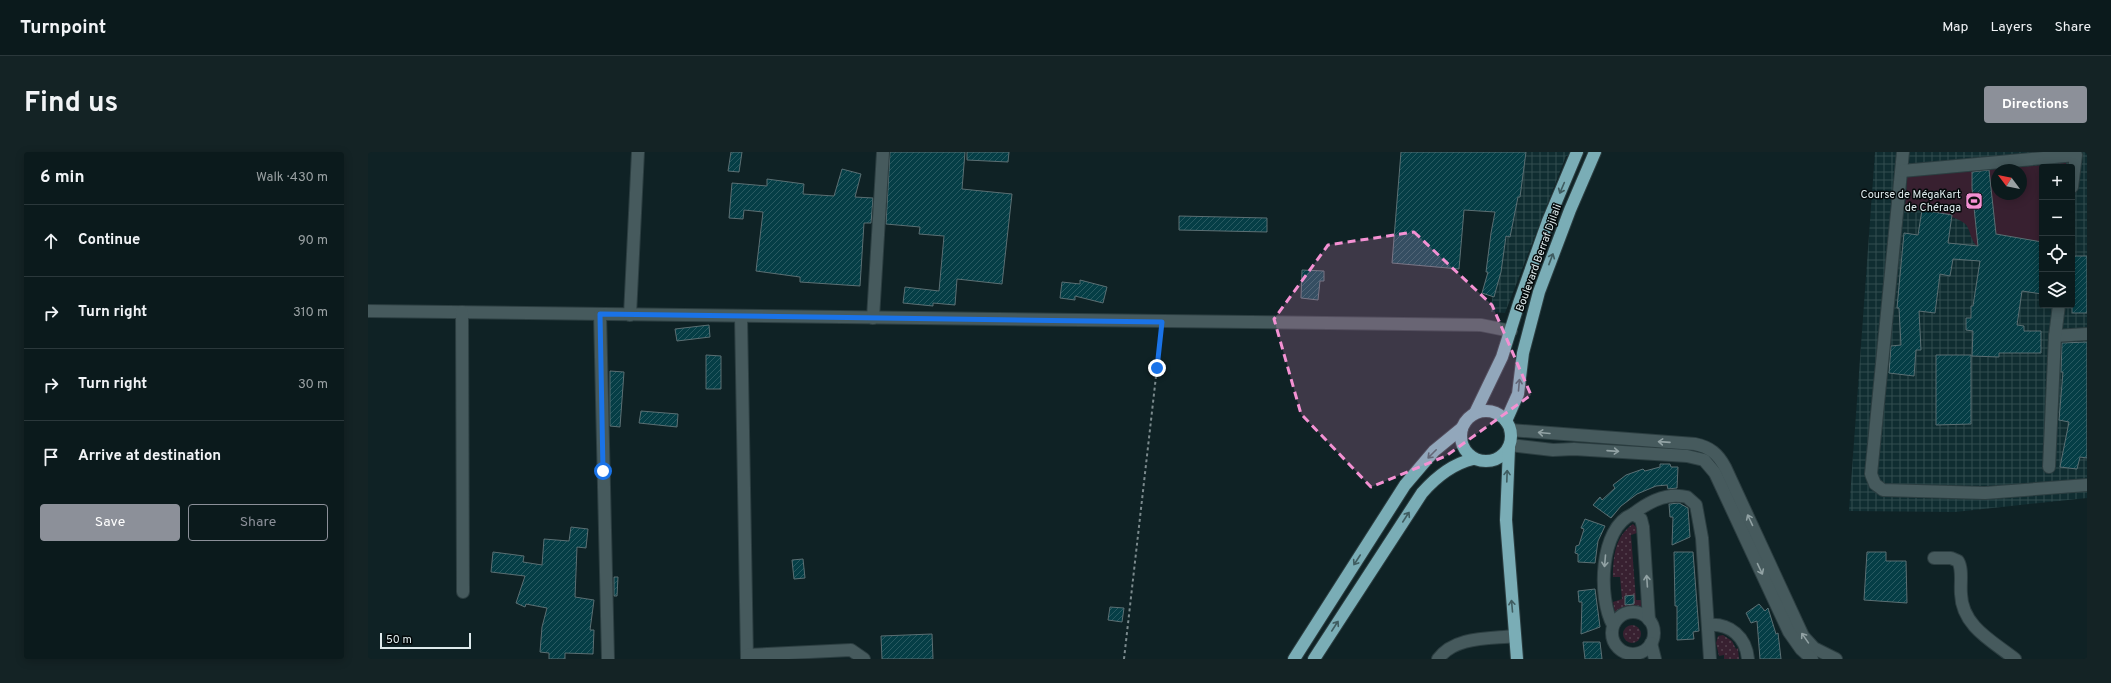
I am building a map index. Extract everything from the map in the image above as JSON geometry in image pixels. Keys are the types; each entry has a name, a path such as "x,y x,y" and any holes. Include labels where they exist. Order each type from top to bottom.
{"highway":[{"name":"Boulevard Berraf Djilali","path":"1475,413 1497,371 1548,221 1577,152"},
{"name":"Boulevard Berraf Djilali","path":"1508,425 1518,394 1524,348 1539,292 1570,210 1595,152"},
{"path":"1509,446 1500,458 1493,461 1486,462 1473,458 1464,449 1460,435 1462,428 1465,422 1475,413 1489,411 1496,412 1508,425 1509,446 1506,520 1517,659"},
{"path":"1294,659 1405,485 1434,451 1462,428"},
{"path":"1314,659 1422,493 1440,475 1465,460 1473,458"}],"street":[{"path":"630,315 638,152"},
{"path":"873,318 883,152"},
{"path":"1903,152 1871,474 1875,484 1883,490 1985,493 2087,484"},
{"path":"1902,171 2076,155 2075,164"},
{"path":"2049,467 2055,336 2059,308"},
{"path":"368,311 1481,325 1511,331"},
{"path":"462,312 463,592"},
{"path":"600,314 608,659"},
{"path":"741,316 747,657 852,650 864,659"},
{"path":"2055,336 2087,334"},
{"path":"1508,425 1577,436 1695,444 1705,446 1714,451 1721,458 1803,636 1818,651 1836,659"},
{"path":"1509,446 1553,450 1574,449 1696,457 1710,466 1790,632 1801,649 1812,659"},
{"path":"1614,659 1612,639 1613,625 1607,611 1604,560 1611,538 1621,524 1646,504 1666,497 1682,496 1693,500 1699,517 1702,538 1710,659"},
{"path":"1633,514 1638,516 1643,527 1649,620"},
{"path":"1934,558 1951,558 1958,561 1960,567 1964,614 1976,629 2014,659"},
{"path":"1613,625 1621,615 1633,612 1645,615 1654,631 1651,643 1654,659"},
{"path":"1708,625 1723,625 1735,632 1744,641 1748,659"},
{"path":"1438,659 1447,650 1462,642 1514,636"},
{"path":"1612,639 1619,649 1630,654 1642,652 1651,643"}],"path":[{"path":"1124,659 1162,322"}],"highlighted area":[{"path":"1414,232 1492,305 1531,395 1446,456 1371,487 1301,414 1274,319 1328,245"}],"shaded area":[{"path":"1504,152 1592,152 1566,156 1505,313 1491,312"},
{"path":"1875,152 2087,152 2087,498 1955,512 1849,511"},
{"name":"Course de MégaKart de Chéraga","path":"2039,165 2039,248 1978,247 1972,240 1967,226 1963,222 1948,216 1905,208 1907,177 1991,170 1991,200 2027,200 2027,166"},
{"path":"1633,524 1636,527 1637,533 1631,535 1636,600 1644,600 1644,609 1640,607 1630,607 1615,613 1613,602 1622,599 1620,577 1613,577 1616,548 1622,535"},
{"path":"1628,625 1636,625 1641,630 1639,641 1636,643 1628,643 1623,638 1623,630"},
{"path":"1723,635 1732,641 1736,649 1738,648 1739,659 1724,659 1724,655 1719,656 1716,643 1718,636"}],"building":[{"path":"731,152 742,152 739,172 728,171"},
{"path":"890,152 965,152 962,189 1012,194 1002,284 957,279 955,305 933,303 933,306 903,303 905,287 939,291 944,236 919,234 920,227 886,224"},
{"path":"967,152 1009,152 1008,162 967,160"},
{"path":"1401,152 1526,152 1520,197 1518,197 1510,237 1506,236 1501,272 1494,297 1482,293 1488,272 1486,272 1495,212 1464,210 1459,269 1392,263"},
{"path":"842,169 861,174 855,197 873,198 871,223 864,223 860,286 800,282 800,277 756,271 763,212 744,210 743,219 729,218 732,183 767,186 767,179 804,184 803,194 834,196"},
{"path":"1989,170 1991,200 1992,200 1996,234 2039,241 2039,294 2022,291 2017,325 2024,326 2024,331 2041,331 2041,353 1999,353 1999,357 1972,356 1973,331 1966,330 1966,318 1971,318 1971,306 1973,306 1980,261 1953,259 1950,276 1940,274 1935,313 1919,311 1921,350 1916,350 1914,376 1889,373 1891,346 1901,345 1899,308 1897,308 1904,233 1918,235 1922,210 1952,215 1948,243 1978,246 1972,188 1972,172"},
{"path":"1179,216 1267,218 1267,232 1179,230"},
{"path":"2075,256 2087,256 2087,313 2072,313 2072,308 2075,308"},
{"path":"1302,270 1324,271 1324,281 1320,281 1318,300 1301,298"},
{"path":"1080,280 1107,287 1103,303 1075,296 1075,300 1060,298 1062,282 1080,284"},
{"path":"709,325 710,337 677,341 675,329"},
{"path":"2087,342 2087,458 2080,457 2077,469 2060,467 2069,422 2059,420 2063,372 2061,372 2062,343"},
{"path":"706,355 721,356 721,389 706,389"},
{"path":"1936,355 1971,355 1971,424 1936,425"},
{"path":"610,371 624,372 620,427 610,426"},
{"path":"641,411 678,414 677,427 639,423"},
{"path":"1660,464 1670,464 1671,467 1678,467 1677,488 1668,489 1667,485 1656,486 1637,494 1621,506 1611,518 1593,505 1600,497 1602,500 1615,488 1613,485 1626,475 1643,469 1645,471 1660,467"},
{"path":"1679,503 1688,508 1690,537 1672,545 1673,517 1670,517 1669,504"},
{"path":"1585,519 1605,526 1598,541 1595,563 1578,562 1578,554 1575,553 1576,546 1579,545 1584,529 1581,528"},
{"path":"571,527 588,529 586,548 577,547 575,597 594,600 590,630 594,630 593,654 565,653 565,659 549,659 549,653 540,652 542,627 547,608 526,604 525,607 516,603 525,576 491,572 493,552 524,556 523,562 542,565 544,539 569,541"},
{"path":"1674,552 1693,552 1699,631 1693,632 1694,639 1677,640"},
{"path":"1867,552 1886,552 1886,561 1906,561 1907,603 1864,600"},
{"path":"803,559 805,578 794,579 792,560"},
{"path":"614,577 618,577 617,596 614,596"},
{"path":"1595,589 1600,627 1581,634 1582,602 1579,602 1578,591"},
{"path":"1634,595 1634,604 1625,605 1625,596"},
{"path":"1759,604 1765,611 1768,608 1776,634 1778,633 1781,659 1760,659 1757,621 1751,623 1746,613"},
{"path":"1110,607 1124,608 1122,622 1108,620"},
{"path":"932,634 933,659 882,659 881,636"},
{"path":"1583,642 1600,642 1602,659 1585,659"}],"place":[{"name":"Course de MégaKart de Chéraga","path":"1974,201"}],"route":[{"path":"603,471 600,314 1162,322 1157,368"}]}
